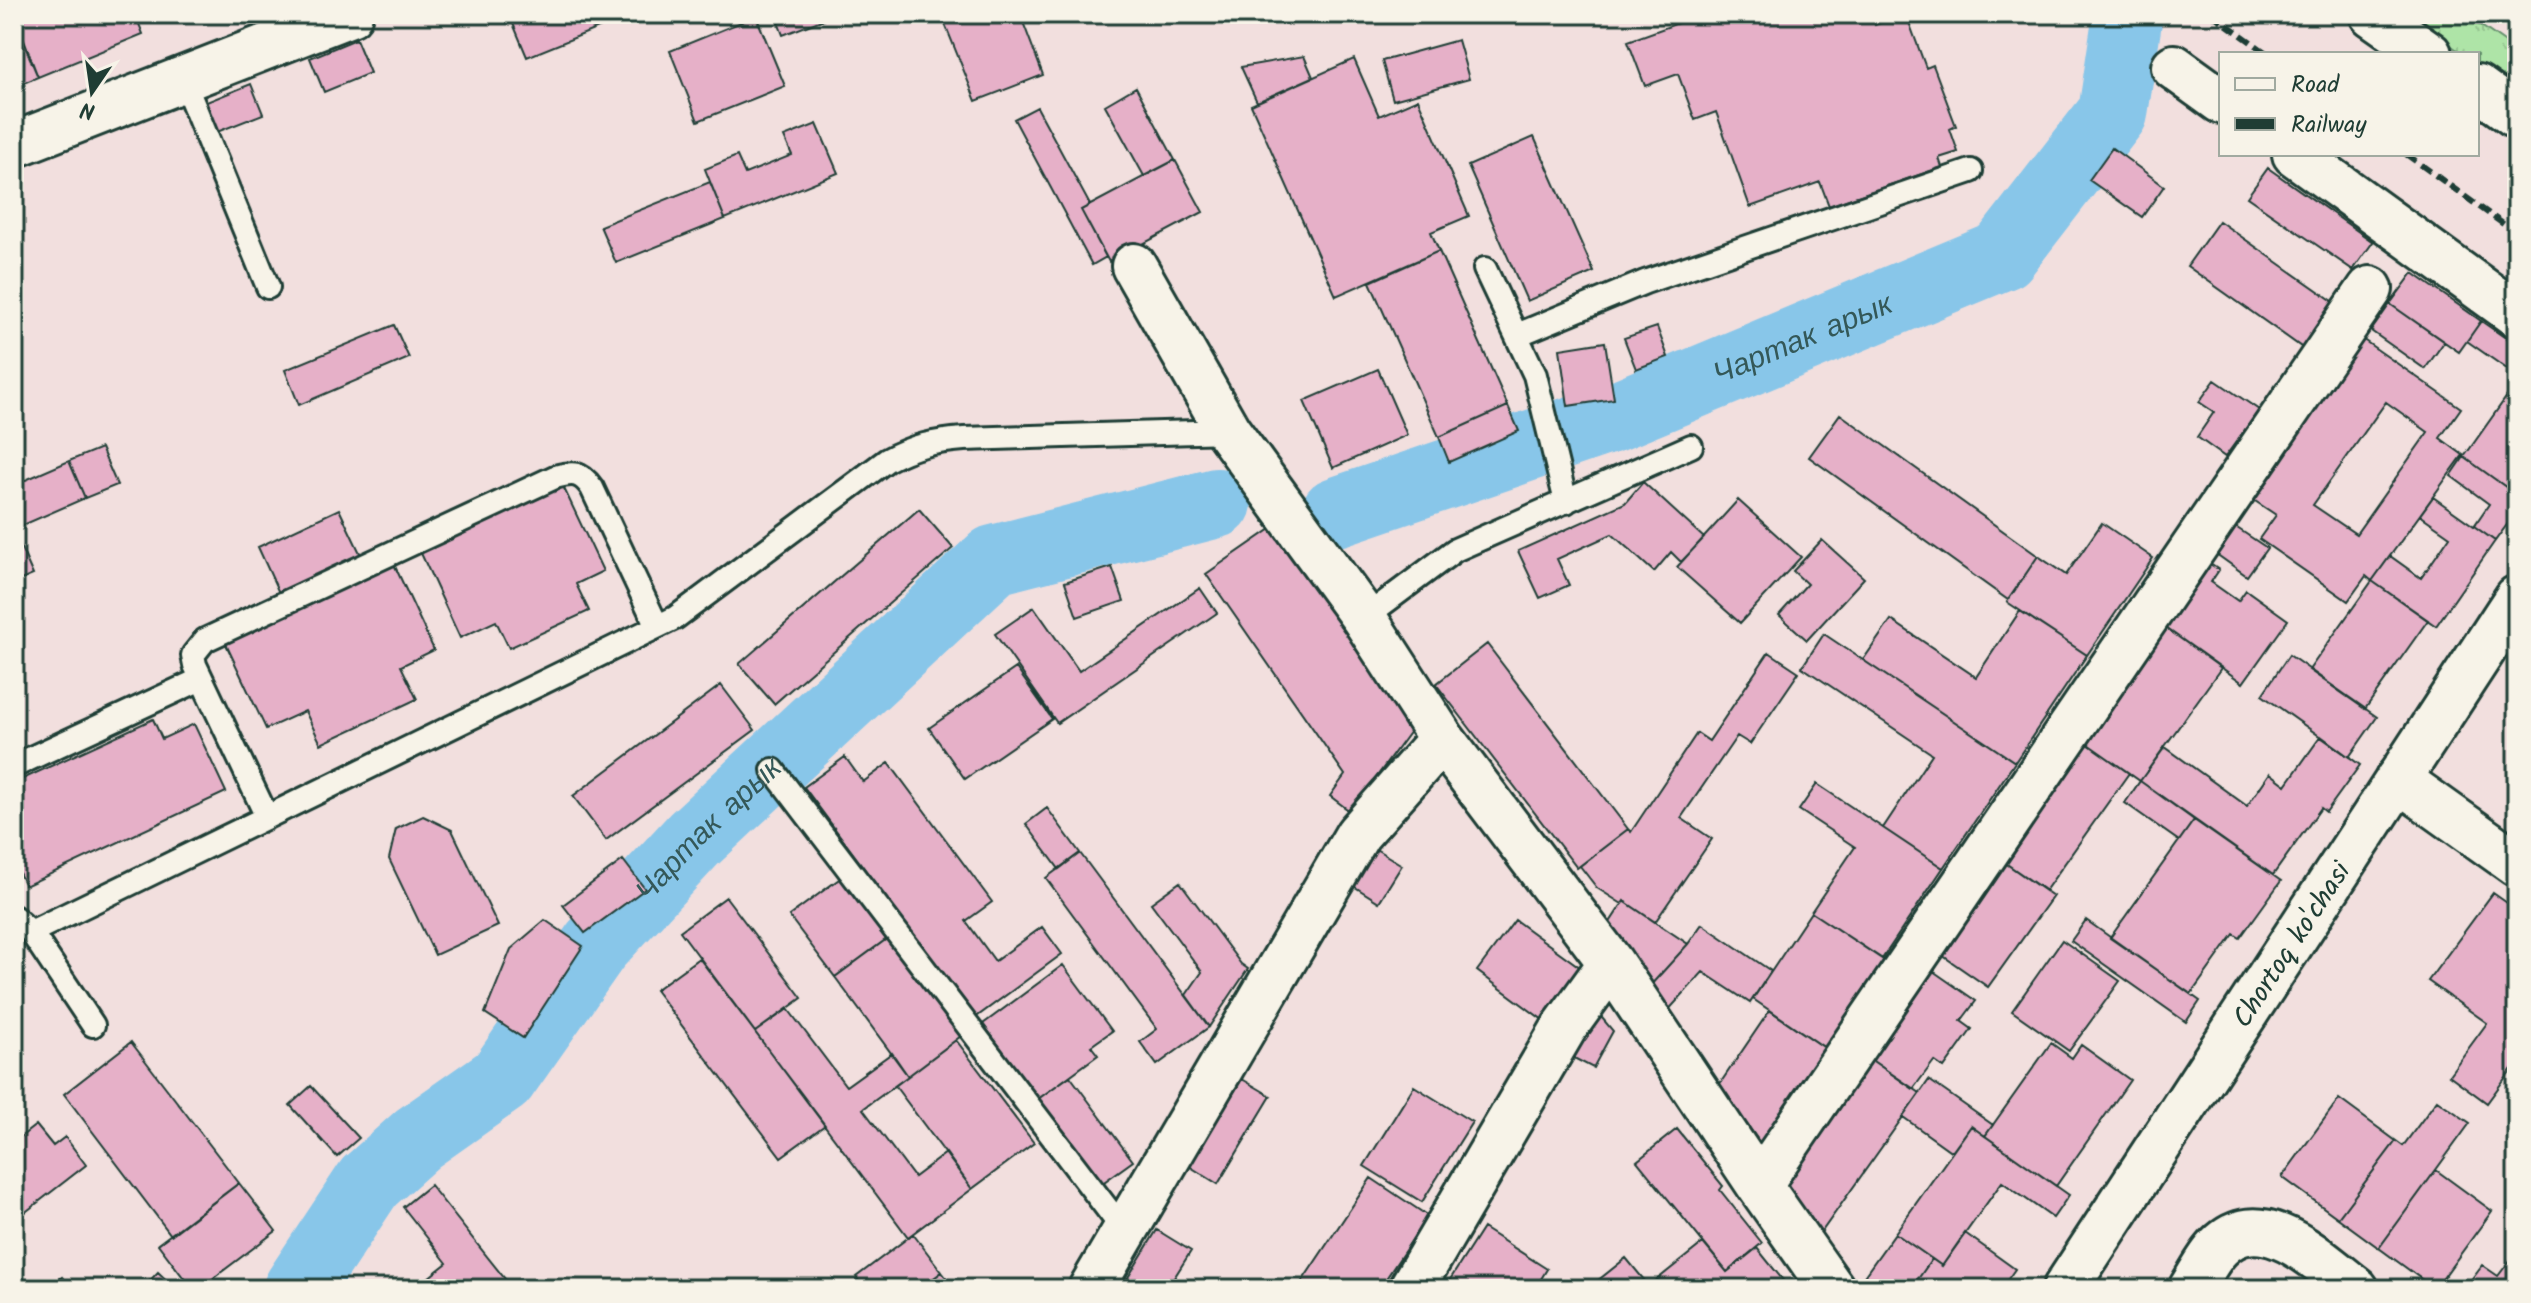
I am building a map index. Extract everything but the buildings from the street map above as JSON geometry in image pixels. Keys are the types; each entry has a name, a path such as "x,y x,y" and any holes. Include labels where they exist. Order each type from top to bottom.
{"main road":[{"path":"14,145 350,14"},
{"path":"2372,14 2426,52"},
{"path":"2174,67 2219,100"},
{"path":"2479,88 2517,116"},
{"path":"2298,156 2517,315"},
{"path":"1134,266 1228,431 1364,618 1442,739 1611,963 1832,1289"},
{"path":"1759,1185 2370,289"},
{"name":"Chortoq ko'chasi","path":"2065,1289 2517,598"},
{"path":"1091,1289 1358,834 1442,739"},
{"path":"2398,779 2517,864"},
{"path":"1411,1289 1564,1028 1611,963"},
{"path":"2191,1289 2218,1248 2230,1238 2257,1230 2292,1242 2356,1289"}],"lane":[{"path":"183,79 268,287"},
{"path":"1517,335 1645,282 1971,171"},
{"path":"1485,269 1535,375 1566,502"},
{"path":"93,1025 22,925 267,817 675,618 887,460 911,447 964,439 1228,431"},
{"path":"1364,618 1455,550 1691,446"},
{"path":"267,817 201,679 193,655 205,640 555,477 573,472 585,478 592,488 657,626"},
{"path":"14,766 201,679"},
{"path":"773,770 1125,1232"}],"green space":[{"path":"2407,14 2464,14 2517,51 2517,92 2479,65 2479,52 2460,52"}],"waterway":[{"name":"Чартак арык","path":"1336,512 1611,418 2003,255 2113,113 2128,14"},
{"name":"Чартак арык","path":"298,1289 369,1182 418,1138 502,1079 596,945 694,839 994,560 1217,503"}],"railway":[{"path":"2212,14 2265,52"},
{"path":"2409,156 2517,234"}]}
